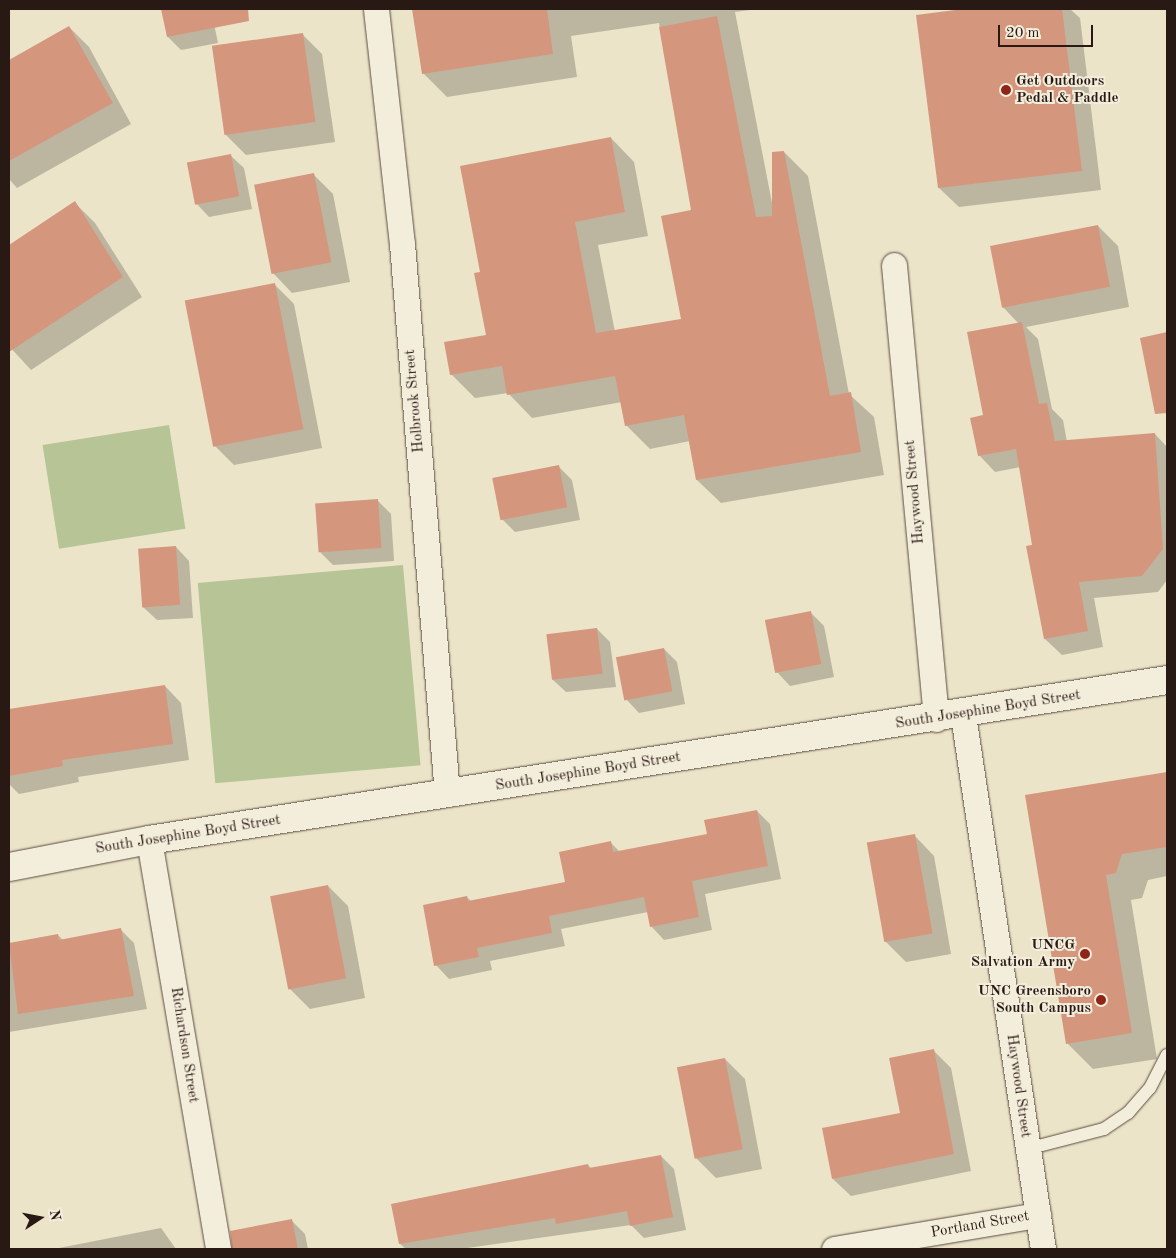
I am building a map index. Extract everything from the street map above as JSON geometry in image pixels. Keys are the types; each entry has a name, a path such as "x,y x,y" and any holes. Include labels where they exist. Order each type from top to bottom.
{"main road":[{"name":"South Josephine Boyd Street","path":"9,867 149,840 963,715 1167,680"}],"street":[{"name":"Holbrook Street","path":"376,9 402,244 447,794"},
{"name":"Haywood Street","path":"894,265 936,719"},
{"name":"Haywood Street","path":"963,715 1043,1249"},
{"name":"Richardson Street","path":"149,840 218,1249"},
{"name":"Portland Street","path":"834,1249 1038,1215"}],"lane":[{"path":"1027,1149 1104,1129 1128,1113 1150,1088 1167,1055"}],"green space":[{"path":"169,425 185,529 59,549 43,445"},
{"path":"403,565 421,765 215,783 198,583"}],"building":[{"path":"161,9 248,9 249,21 167,37"},
{"path":"412,9 547,9 553,54 422,74"},
{"path":"963,9 1062,9 1082,171 938,188 916,15"},
{"path":"717,16 756,217 772,216 772,152 784,151 830,396 851,392 861,452 696,480 684,415 625,426 615,376 507,395 502,366 450,375 444,342 486,335 474,273 480,272 460,166 611,137 625,212 575,222 596,333 681,319 661,216 691,210 659,27"},
{"path":"69,26 113,103 9,161 9,60"},
{"path":"303,33 316,122 224,135 212,46"},
{"path":"231,154 239,196 195,205 187,163"},
{"path":"314,173 331,262 271,274 254,185"},
{"path":"75,201 123,277 9,352 9,245"},
{"path":"1098,225 1110,287 1002,308 990,246"},
{"path":"275,283 303,429 213,447 185,301"},
{"path":"1022,322 1039,404 1047,403 1055,441 1155,433 1163,549 1142,576 1079,582 1088,631 1044,639 1026,546 1032,545 1016,449 978,456 970,418 983,415 967,332"},
{"path":"1167,332 1167,413 1155,414 1140,338"},
{"path":"559,465 567,507 500,520 492,478"},
{"path":"378,499 381,548 319,552 315,503"},
{"path":"176,546 180,605 142,608 138,549"},
{"path":"811,611 821,664 775,673 765,620"},
{"path":"597,628 603,674 552,680 546,634"},
{"path":"664,648 672,691 624,701 616,657"},
{"path":"165,685 173,744 62,760 63,766 9,776 9,709"},
{"name":"UNCG Salvation Army","path":"1167,772 1167,847 1122,854 1116,873 1106,875 1132,1033 1066,1044 1025,795"},
{"path":"757,810 768,866 692,881 699,917 650,927 644,897 549,916 552,933 477,948 479,957 434,966 423,905 467,896 468,901 565,882 559,852 611,841 613,852 707,834 704,820"},
{"path":"915,834 933,933 884,942 867,843"},
{"path":"328,885 346,978 288,990 270,896"},
{"path":"121,928 134,996 18,1014 9,943 58,934 59,940"},
{"path":"934,1049 954,1154 832,1179 822,1128 900,1113 889,1058"},
{"path":"725,1058 743,1149 695,1159 677,1067"},
{"path":"661,1155 673,1217 630,1226 627,1211 556,1224 555,1218 399,1244 391,1204 588,1164 589,1168"},
{"path":"292,1219 298,1249 232,1249 230,1231"}],"place":[{"name":"Get Outdoors Pedal & Paddle","path":"1006,90"},
{"name":"UNCG Salvation Army","path":"1085,954"},
{"name":"UNC Greensboro South Campus","path":"1101,1000"}]}
